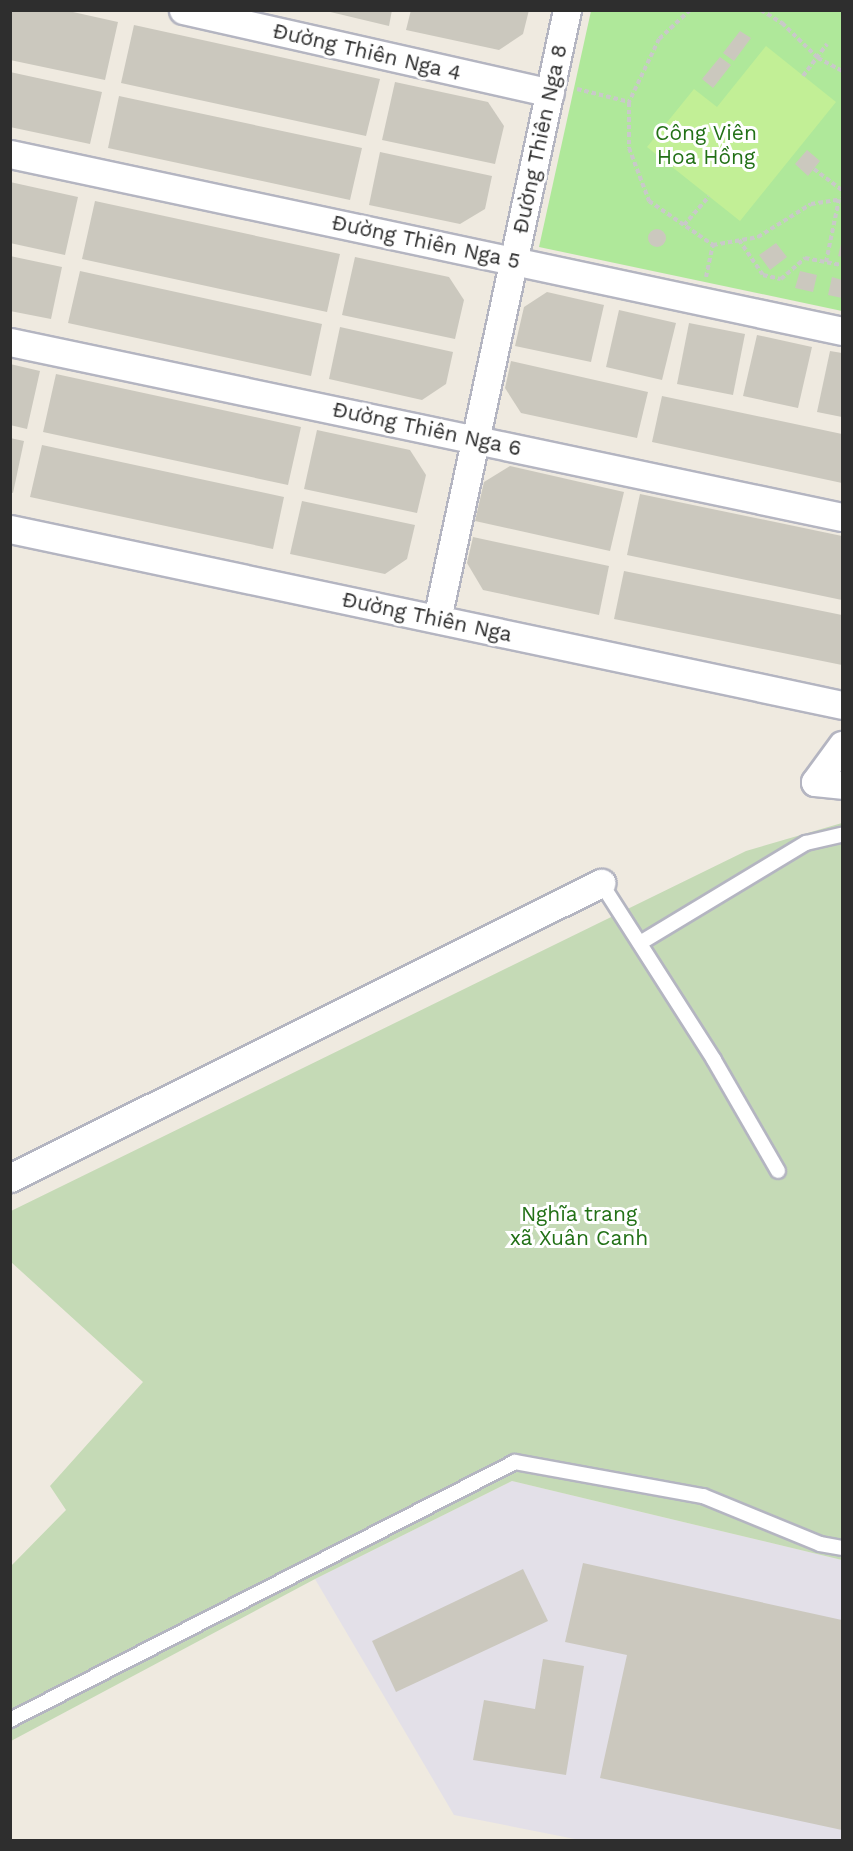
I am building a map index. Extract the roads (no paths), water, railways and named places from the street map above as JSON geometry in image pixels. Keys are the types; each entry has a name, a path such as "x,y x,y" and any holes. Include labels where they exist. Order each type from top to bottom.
{"street":[{"name":"Đường Thiên Nga 4","path":"183,10 551,88"},
{"name":"Đường Thiên Nga 8","path":"438,619 567,10"},
{"name":"Đường Thiên Nga 5","path":"10,154 843,331"},
{"name":"Đường Thiên Nga 6","path":"10,342 843,517"},
{"name":"Đường Thiên Nga","path":"10,529 843,705"},
{"path":"843,745 814,782 843,785"},
{"path":"10,1178 601,883"}],"lane":[{"path":"640,943 806,843 843,835"},
{"path":"601,883 640,943 778,1171"},
{"path":"10,1720 514,1462 703,1496 820,1544 843,1548"}],"park label":[{"name":"Công Viên Hoa Hồng","path":"706,145"},
{"name":"Nghĩa trang xã Xuân Canh","path":"579,1226"}]}
